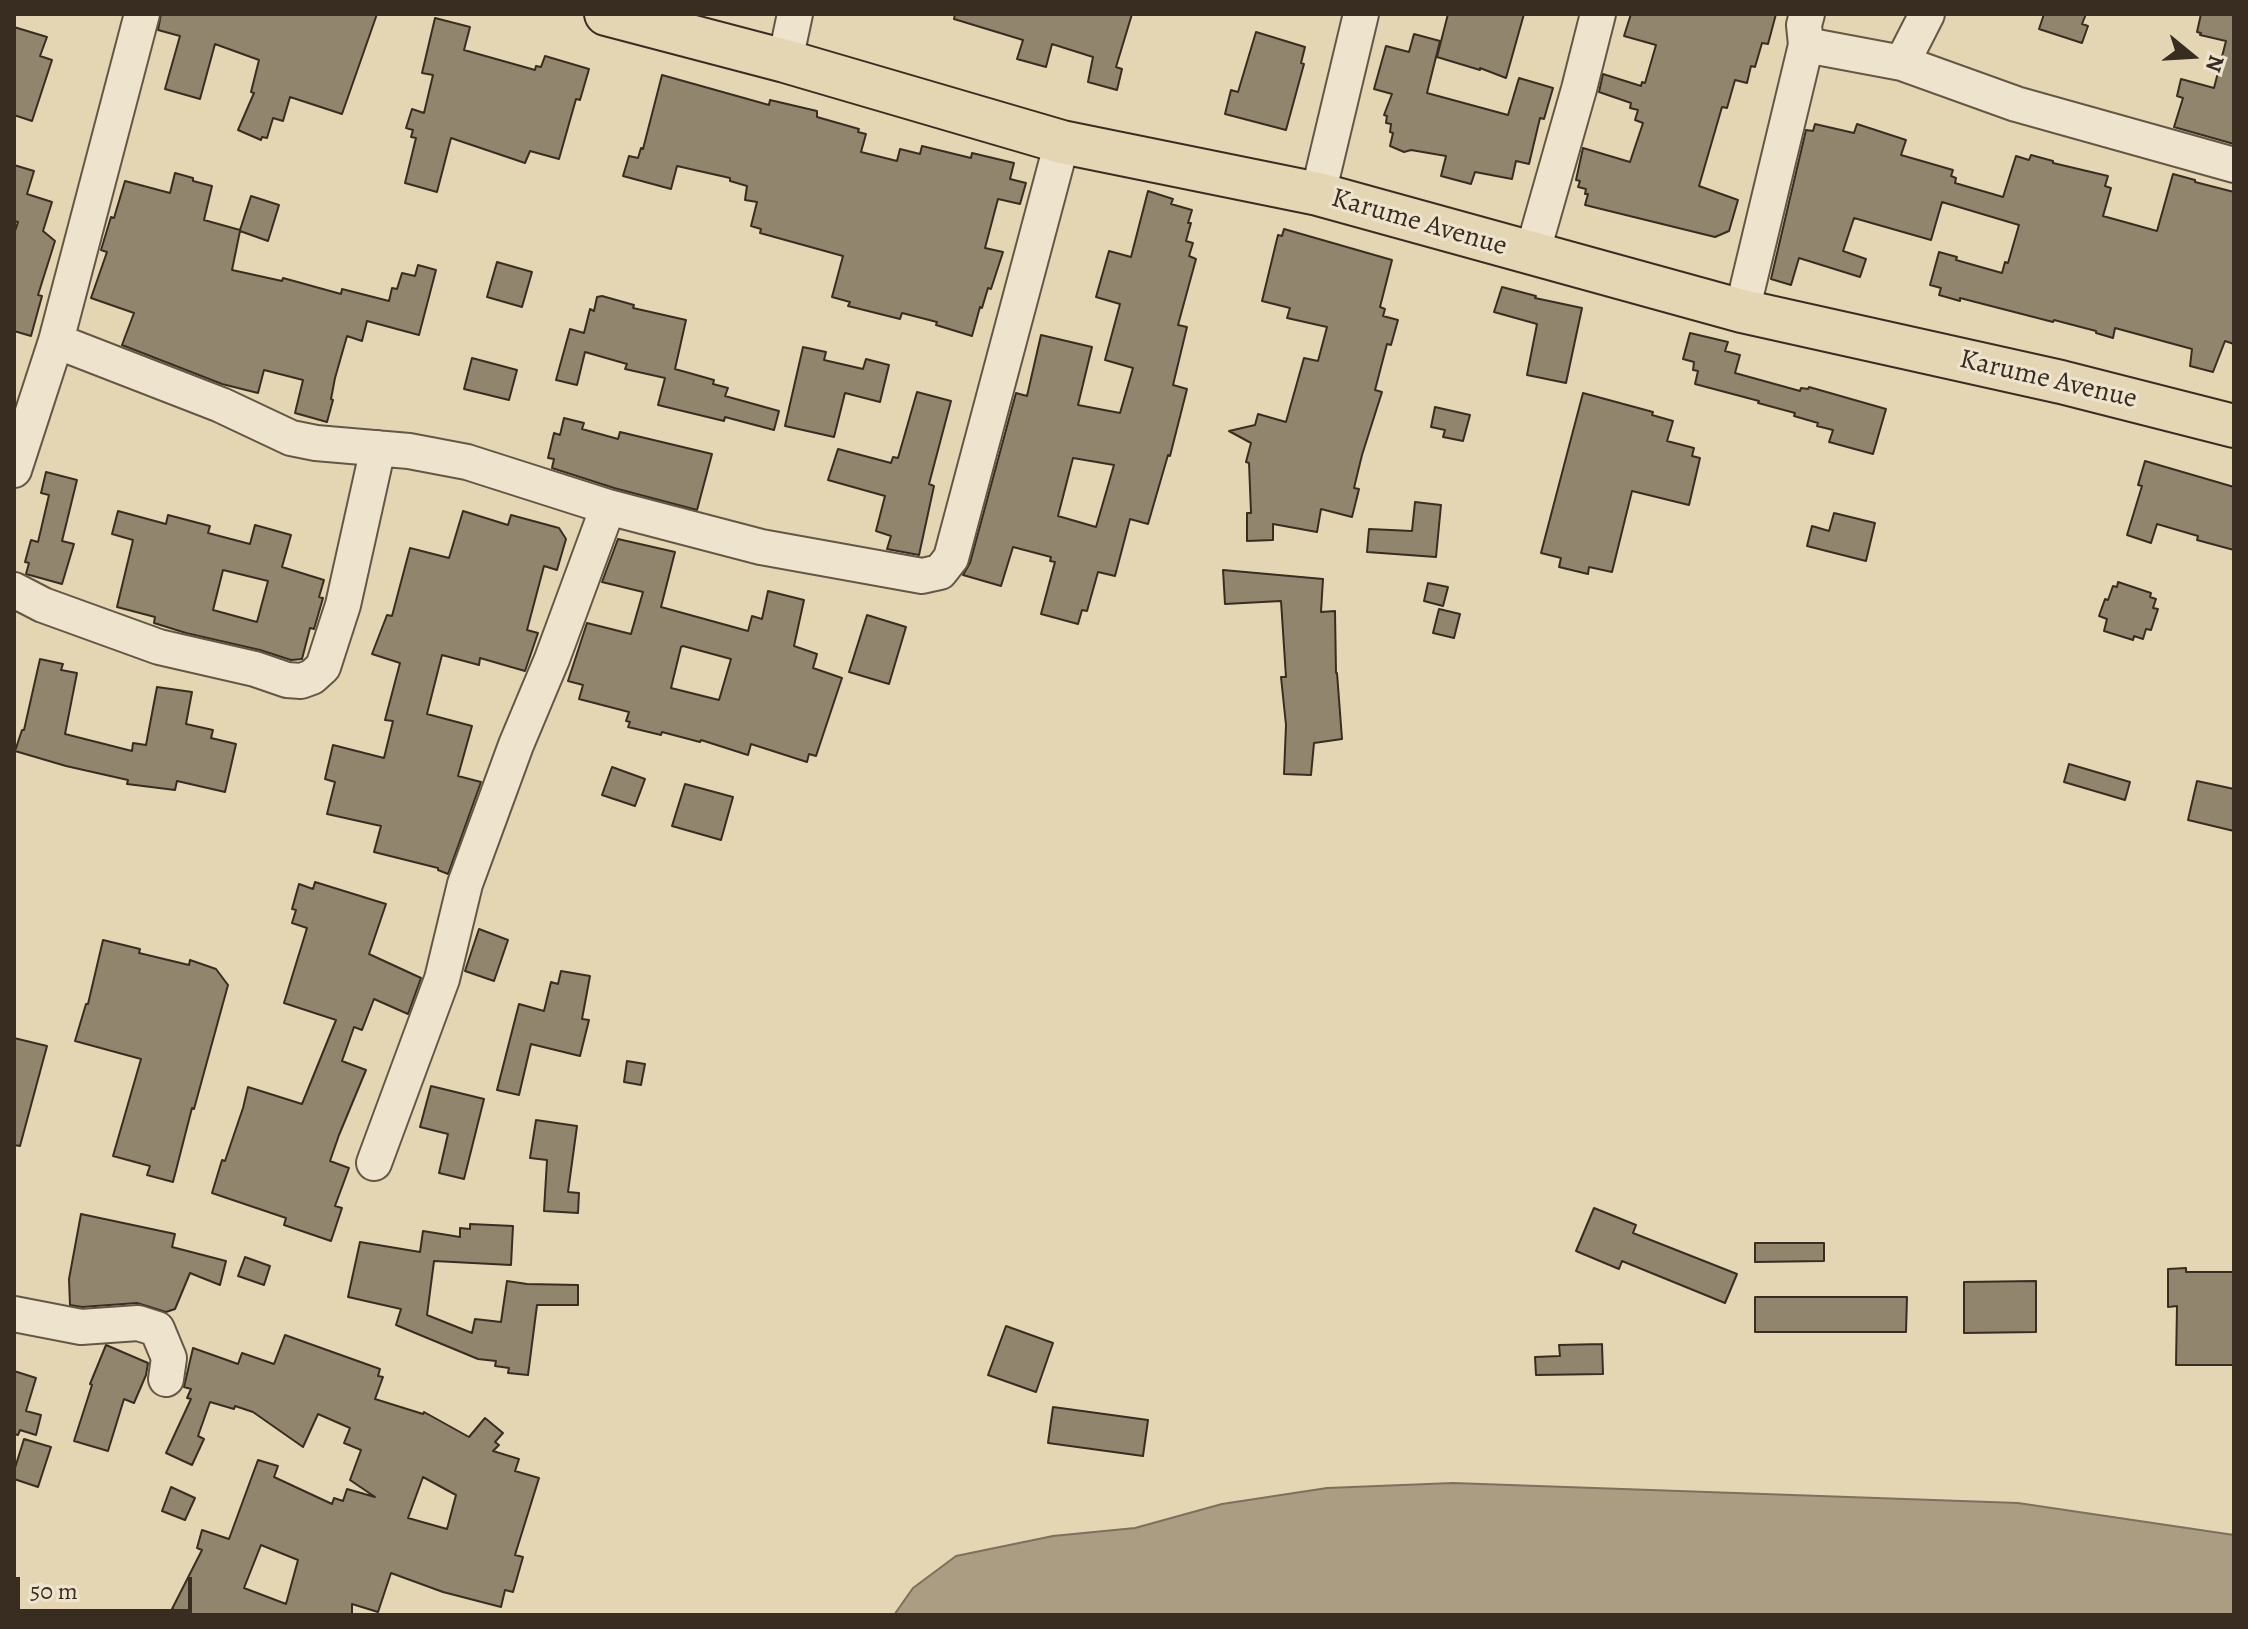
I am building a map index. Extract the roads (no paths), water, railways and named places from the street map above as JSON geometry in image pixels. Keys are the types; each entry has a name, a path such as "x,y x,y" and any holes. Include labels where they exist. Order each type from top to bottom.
{"main road":[{"name":"Karume Avenue","path":"606,14 785,61 1062,142 1318,194 1742,311 2061,382 2234,426"}],"street":[{"path":"14,470 56,341 142,14"},
{"path":"785,61 795,14"},
{"path":"1318,194 1361,14"},
{"path":"1532,254 1598,14"},
{"path":"1902,63 1927,14"},
{"path":"1742,311 1807,30 2016,104 2234,165"},
{"path":"56,341 221,405 291,438 409,451 467,462 608,507 761,547 922,576 940,572 951,558 1062,142"},
{"path":"14,590 43,605 159,647 255,669 287,680 301,681 312,677 323,667 343,605 378,448"},
{"path":"374,1163 442,979 465,884 608,507"},
{"path":"14,1314 81,1327 138,1323 157,1329 169,1358 166,1379"}]}
